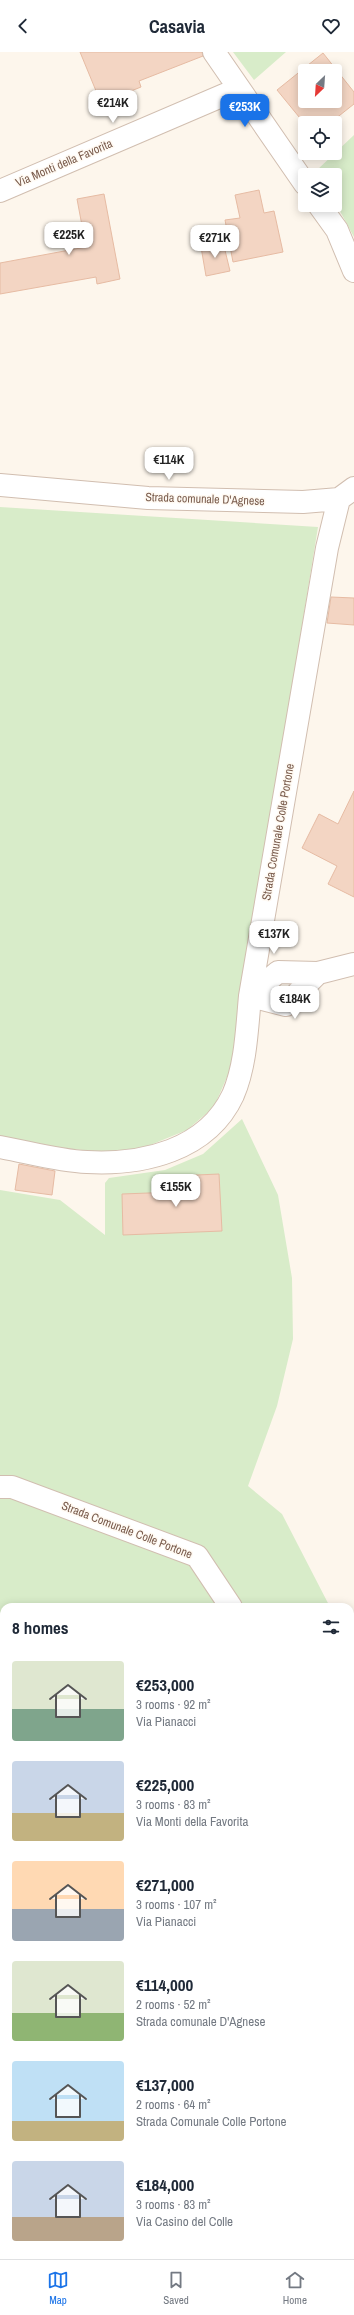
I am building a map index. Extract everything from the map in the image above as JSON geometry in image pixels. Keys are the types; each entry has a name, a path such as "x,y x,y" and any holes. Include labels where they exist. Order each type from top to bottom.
{"street":[{"path":"214,52 238,89 298,174"},
{"name":"Via Monti della Favorita","path":"0,191 238,89"},
{"path":"324,212 337,230 354,271"},
{"name":"Strada comunale D'Agnese","path":"0,485 148,498 303,502 346,493"},
{"name":"Strada Comunale Colle Portone","path":"0,1147 86,1162 141,1160 179,1148 199,1136 216,1120 232,1095 241,1067 250,996 327,548 346,493"},
{"path":"250,996 278,972 318,973 354,964"},
{"path":"250,996 286,1005 318,973"},
{"name":"Strada Comunale Colle Portone","path":"0,1487 12,1487 197,1556 228,1603"}],"green space":[{"path":"233,52 286,52 254,80"},
{"path":"354,135 354,237 340,212 342,212 342,168 319,168 328,160 342,160 342,146"},
{"path":"0,507 318,527 230,1070 214,1107 187,1130 143,1148 101,1152 63,1148 0,1136"},
{"path":"242,1119 278,1195 292,1278 293,1339 277,1406 248,1486 282,1514 328,1603 0,1603 0,1190 60,1200 105,1235 105,1183 109,1178 165,1170 203,1154"}],"building":[{"path":"80,52 202,52 203,56 139,81 141,87 101,103"},
{"path":"323,53 332,64 309,64"},
{"path":"298,73 298,108 342,108 342,77 354,92 354,104 339,116 298,116 277,90"},
{"path":"259,190 264,213 274,211 283,252 233,262 225,220 240,218 235,195"},
{"path":"104,194 120,279 97,284 96,277 0,294 0,263 86,247 77,199"},
{"path":"223,242 230,271 206,276 201,247"},
{"path":"331,597 354,598 354,625 327,623"},
{"path":"354,791 354,897 328,884 337,866 302,848 319,814 338,824"},
{"path":"19,1164 55,1171 52,1195 15,1190"},
{"path":"219,1174 222,1231 123,1235 122,1194 175,1192 174,1176"}]}
